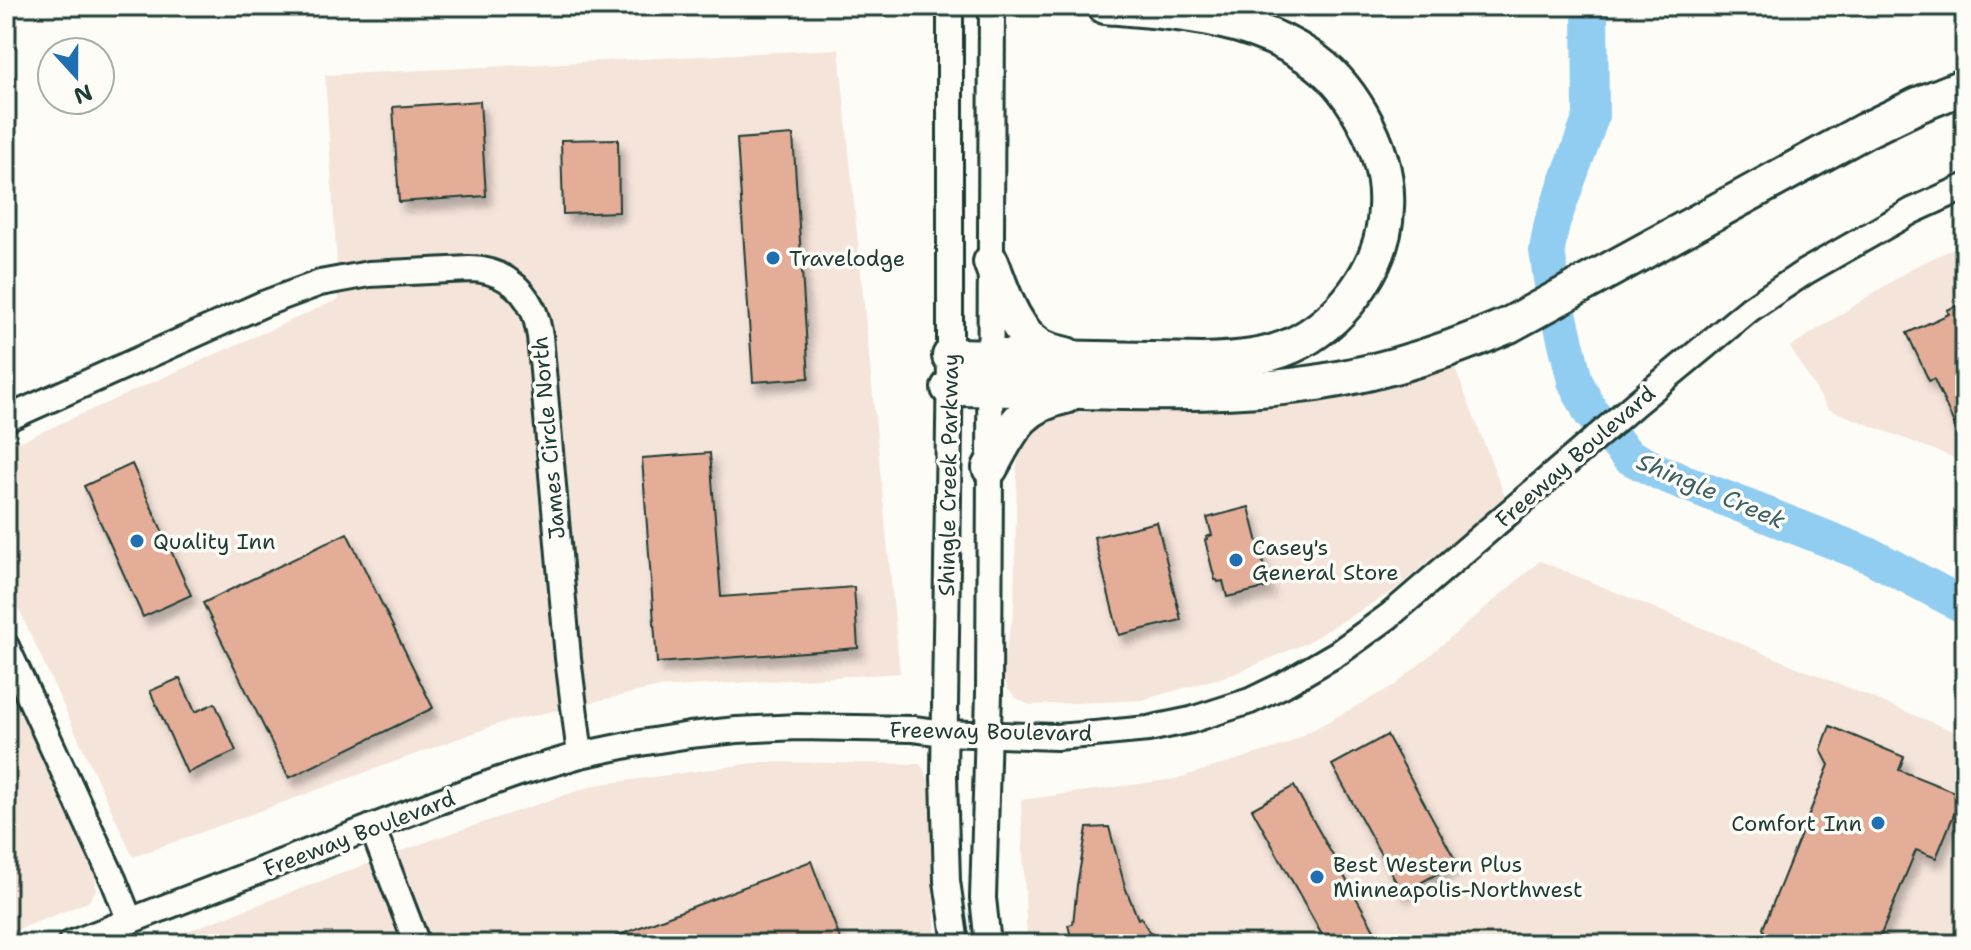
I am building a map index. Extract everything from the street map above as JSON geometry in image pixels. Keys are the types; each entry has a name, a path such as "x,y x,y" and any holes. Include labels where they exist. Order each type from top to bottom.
{"highway":[{"path":"990,468 1011,430 1029,410 1090,375 1234,361 1262,356 1301,341 1334,317 1348,302 1378,249 1384,229 1387,208 1376,146 1343,87 1327,70 1272,36 1223,20 1183,12 1105,6"},
{"path":"950,372 1090,375 1214,392 1323,382 1396,366 1509,325 1864,131 1965,86"},
{"path":"991,262 1006,302 1022,329 1040,346 1090,375"}],"street":[{"name":"Shingle Creek Parkway","path":"950,6 950,372 945,733 947,881 956,944"},
{"name":"Shingle Creek Parkway","path":"988,944 983,898 990,468 992,6"},
{"name":"Freeway Boulevard","path":"70,944 372,827 519,773 580,755 677,737 737,730 811,727 913,729 1056,737 1148,729 1216,713 1272,690 1338,653 1389,616 1750,309 1805,272 1912,211 1965,187"},
{"name":"James Circle North","path":"6,419 263,304 320,283 369,274 470,269 485,269 507,278 521,291 533,310 540,336 569,673 580,755"},
{"path":"6,646 102,853 130,921"},
{"path":"372,827 417,944"}],"shaded area":[{"path":"839,49 900,673 655,688 501,723 133,857 6,581 6,448 339,299 325,75"},
{"path":"1965,243 1965,462 1828,409 1790,347 1914,267"},
{"path":"1451,358 1505,497 1393,591 1306,643 1234,674 1142,700 1030,705 1016,698 1008,689 1003,676 1003,663 1014,611 1017,464 1022,439 1066,403"},
{"path":"1540,561 1965,736 1965,944 1027,944 1021,800 1175,779 1285,745 1395,685"},
{"path":"6,676 95,871 96,890 88,902 6,934"},
{"path":"762,762 920,764 930,780 936,944 153,944 434,839 595,785"}],"building":[{"path":"480,101 486,196 399,202 393,107"},
{"name":"Travelodge","path":"793,135 809,378 753,382 737,139"},
{"path":"618,139 619,212 563,214 561,140"},
{"path":"1965,302 1965,448 1934,379 1929,381 1907,333 1949,314 1947,310"},
{"path":"710,453 721,597 854,587 858,648 657,663 642,458"},
{"name":"Quality Inn","path":"132,464 191,595 143,617 84,486"},
{"name":"Casey's General Store","path":"1249,507 1269,587 1227,597 1223,581 1215,580 1205,540 1212,535 1207,518"},
{"path":"1157,522 1181,620 1119,635 1094,537"},
{"path":"347,533 433,708 289,778 203,603"},
{"path":"180,678 195,712 215,703 236,751 187,773 150,691"},
{"name":"Comfort Inn","path":"1830,726 1904,757 1899,770 1962,795 1936,858 1916,850 1877,944 1774,944 1768,942 1763,928 1829,765 1821,750"},
{"path":"1387,735 1457,863 1402,893 1332,765"},
{"name":"Best Western Plus Minneapolis-Northwest","path":"1294,786 1382,944 1327,944 1252,809"},
{"path":"1109,827 1125,887 1138,919 1141,917 1156,944 1073,944 1068,925 1073,924 1087,828"},
{"path":"811,861 842,944 599,944 599,943"}],"waterway":[{"name":"Shingle Creek","path":"1590,6 1591,117 1552,223 1547,250 1575,381 1591,413 1628,456 1663,474 1871,556 1965,606"}],"place":[{"name":"Travelodge","path":"773,258"},
{"name":"Quality Inn","path":"137,541"},
{"name":"Casey's General Store","path":"1236,560"},
{"name":"Comfort Inn","path":"1878,823"},
{"name":"Best Western Plus Minneapolis-Northwest","path":"1317,877"}]}
